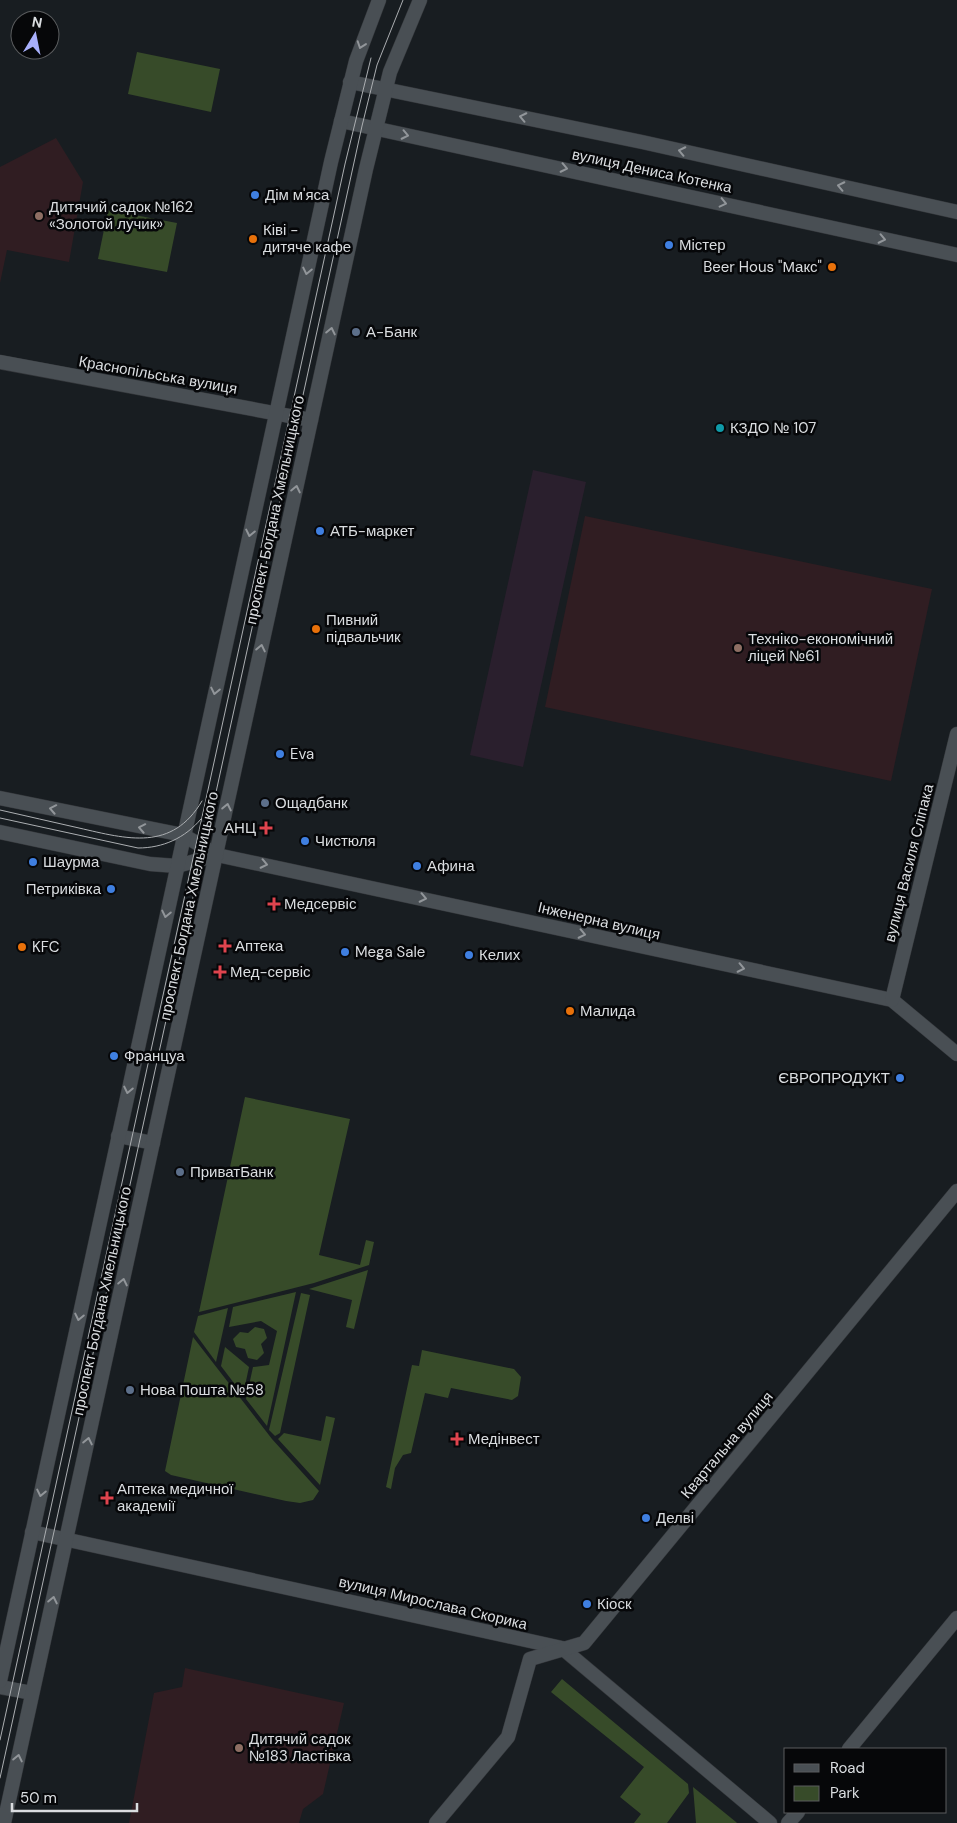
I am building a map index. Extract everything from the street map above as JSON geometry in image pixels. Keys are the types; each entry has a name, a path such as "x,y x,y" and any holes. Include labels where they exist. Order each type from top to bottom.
{"street":[{"name":"проспект Богдана Хмельницького","path":"0,1681 340,121 360,48 379,0"},
{"name":"проспект Богдана Хмельницького","path":"4,1823 376,128 401,43 420,0"},
{"name":"вулиця Дениса Котенка","path":"350,82 957,212"},
{"name":"вулиця Дениса Котенка","path":"340,121 957,255"},
{"name":"Краснопільська вулиця","path":"0,362 311,420"},
{"name":"вулиця Василя Сліпака","path":"892,1000 957,734"},
{"path":"0,798 184,835 217,854"},
{"path":"0,832 143,862 177,866 217,854"},
{"name":"Інженерна вулиця","path":"217,854 892,1000 957,1054"},
{"path":"118,1136 154,1143"},
{"name":"Квартальна вулиця","path":"436,1823 508,1737 530,1659 584,1643 957,1191"},
{"name":"вулиця Мирослава Скорика","path":"32,1532 562,1648 770,1823"},
{"path":"850,1748 957,1618"},
{"path":"0,1687 32,1693"},
{"path":"788,1823 797,1813"}],"shaded area":[{"name":"Дитячий садок №162 «Золотой лучик»","path":"56,138 83,182 69,262 7,250 0,283 0,167"},
{"path":"533,470 586,482 523,767 470,755"},
{"name":"Техніко-економічний ліцей №61","path":"585,516 932,589 891,781 545,707"},
{"name":"Дитячий садок №183 Ластівка","path":"185,1668 344,1703 323,1794 303,1809 299,1823 129,1823 154,1693 182,1687"}],"green space":[{"path":"137,52 220,69 211,112 128,94"},
{"path":"108,210 177,223 167,272 98,259"},
{"path":"245,1097 350,1119 319,1255 360,1265 366,1240 374,1242 369,1265 314,1283 199,1312"},
{"path":"368,1270 354,1329 346,1327 352,1300 309,1289"},
{"path":"296,1292 267,1426 246,1399 253,1367 269,1365 277,1331 261,1321 229,1327 233,1307"},
{"path":"301,1293 310,1295 280,1433 275,1436 269,1430"},
{"path":"228,1308 216,1362 194,1332 198,1316"},
{"path":"255,1327 264,1329 267,1338 261,1344 264,1353 257,1360 248,1358 245,1349 236,1347 233,1339 240,1332 248,1333"},
{"path":"193,1337 272,1439 319,1491 313,1500 300,1503 286,1501 171,1475 165,1471"},
{"path":"225,1347 249,1367 243,1395 221,1366"},
{"path":"422,1350 514,1369 521,1377 518,1396 512,1400 451,1388 448,1398 425,1393 411,1453 403,1455 395,1468 391,1489 386,1487 412,1365 419,1366"},
{"path":"326,1416 335,1418 320,1485 278,1439 284,1433 321,1441"},
{"path":"562,1679 688,1784 689,1793 667,1823 634,1823 641,1814 620,1797 644,1767 551,1692"},
{"path":"693,1787 736,1822 737,1823 696,1823"}],"tram line":[{"path":"0,1778 362,126 377,65 403,0"},
{"path":"0,1740 345,164 371,58"},
{"path":"0,810 114,836 147,838 163,835 177,828 190,817 202,801"},
{"path":"0,818 138,848 147,848 173,841 188,832 201,819"}],"place":[{"name":"Дім м'яса","path":"255,195"},
{"name":"Дитячий садок №162 «Золотой лучик»","path":"39,216"},
{"name":"Ківі - дитяче кафе","path":"253,239"},
{"name":"Містер","path":"669,245"},
{"name":"Beer Hous \"Макс\"","path":"832,267"},
{"name":"А-Банк","path":"356,332"},
{"name":"КЗДО № 107","path":"720,428"},
{"name":"АТБ-маркет","path":"320,531"},
{"name":"Пивний підвальчик","path":"316,629"},
{"name":"Техніко-економічний ліцей №61","path":"738,648"},
{"name":"Eva","path":"280,754"},
{"name":"Ощадбанк","path":"265,803"},
{"name":"АНЦ","path":"266,828"},
{"name":"Чистюля","path":"305,841"},
{"name":"Шаурма","path":"33,862"},
{"name":"Афина","path":"417,866"},
{"name":"Петриківка","path":"111,889"},
{"name":"Медсервіс","path":"274,904"},
{"name":"Аптека","path":"225,946"},
{"name":"KFC","path":"22,947"},
{"name":"Mega Sale","path":"345,952"},
{"name":"Келих","path":"469,955"},
{"name":"Мед-сервіс","path":"220,972"},
{"name":"Малида","path":"570,1011"},
{"name":"Француа","path":"114,1056"},
{"name":"ЄВРОПРОДУКТ","path":"900,1078"},
{"name":"ПриватБанк","path":"180,1172"},
{"name":"Нова Пошта №58","path":"130,1390"},
{"name":"Медінвест","path":"457,1439"},
{"name":"Аптека медичної академії","path":"107,1498"},
{"name":"Делві","path":"646,1518"},
{"name":"Кіоск","path":"587,1604"},
{"name":"Дитячий садок №183 Ластівка","path":"239,1748"}]}
